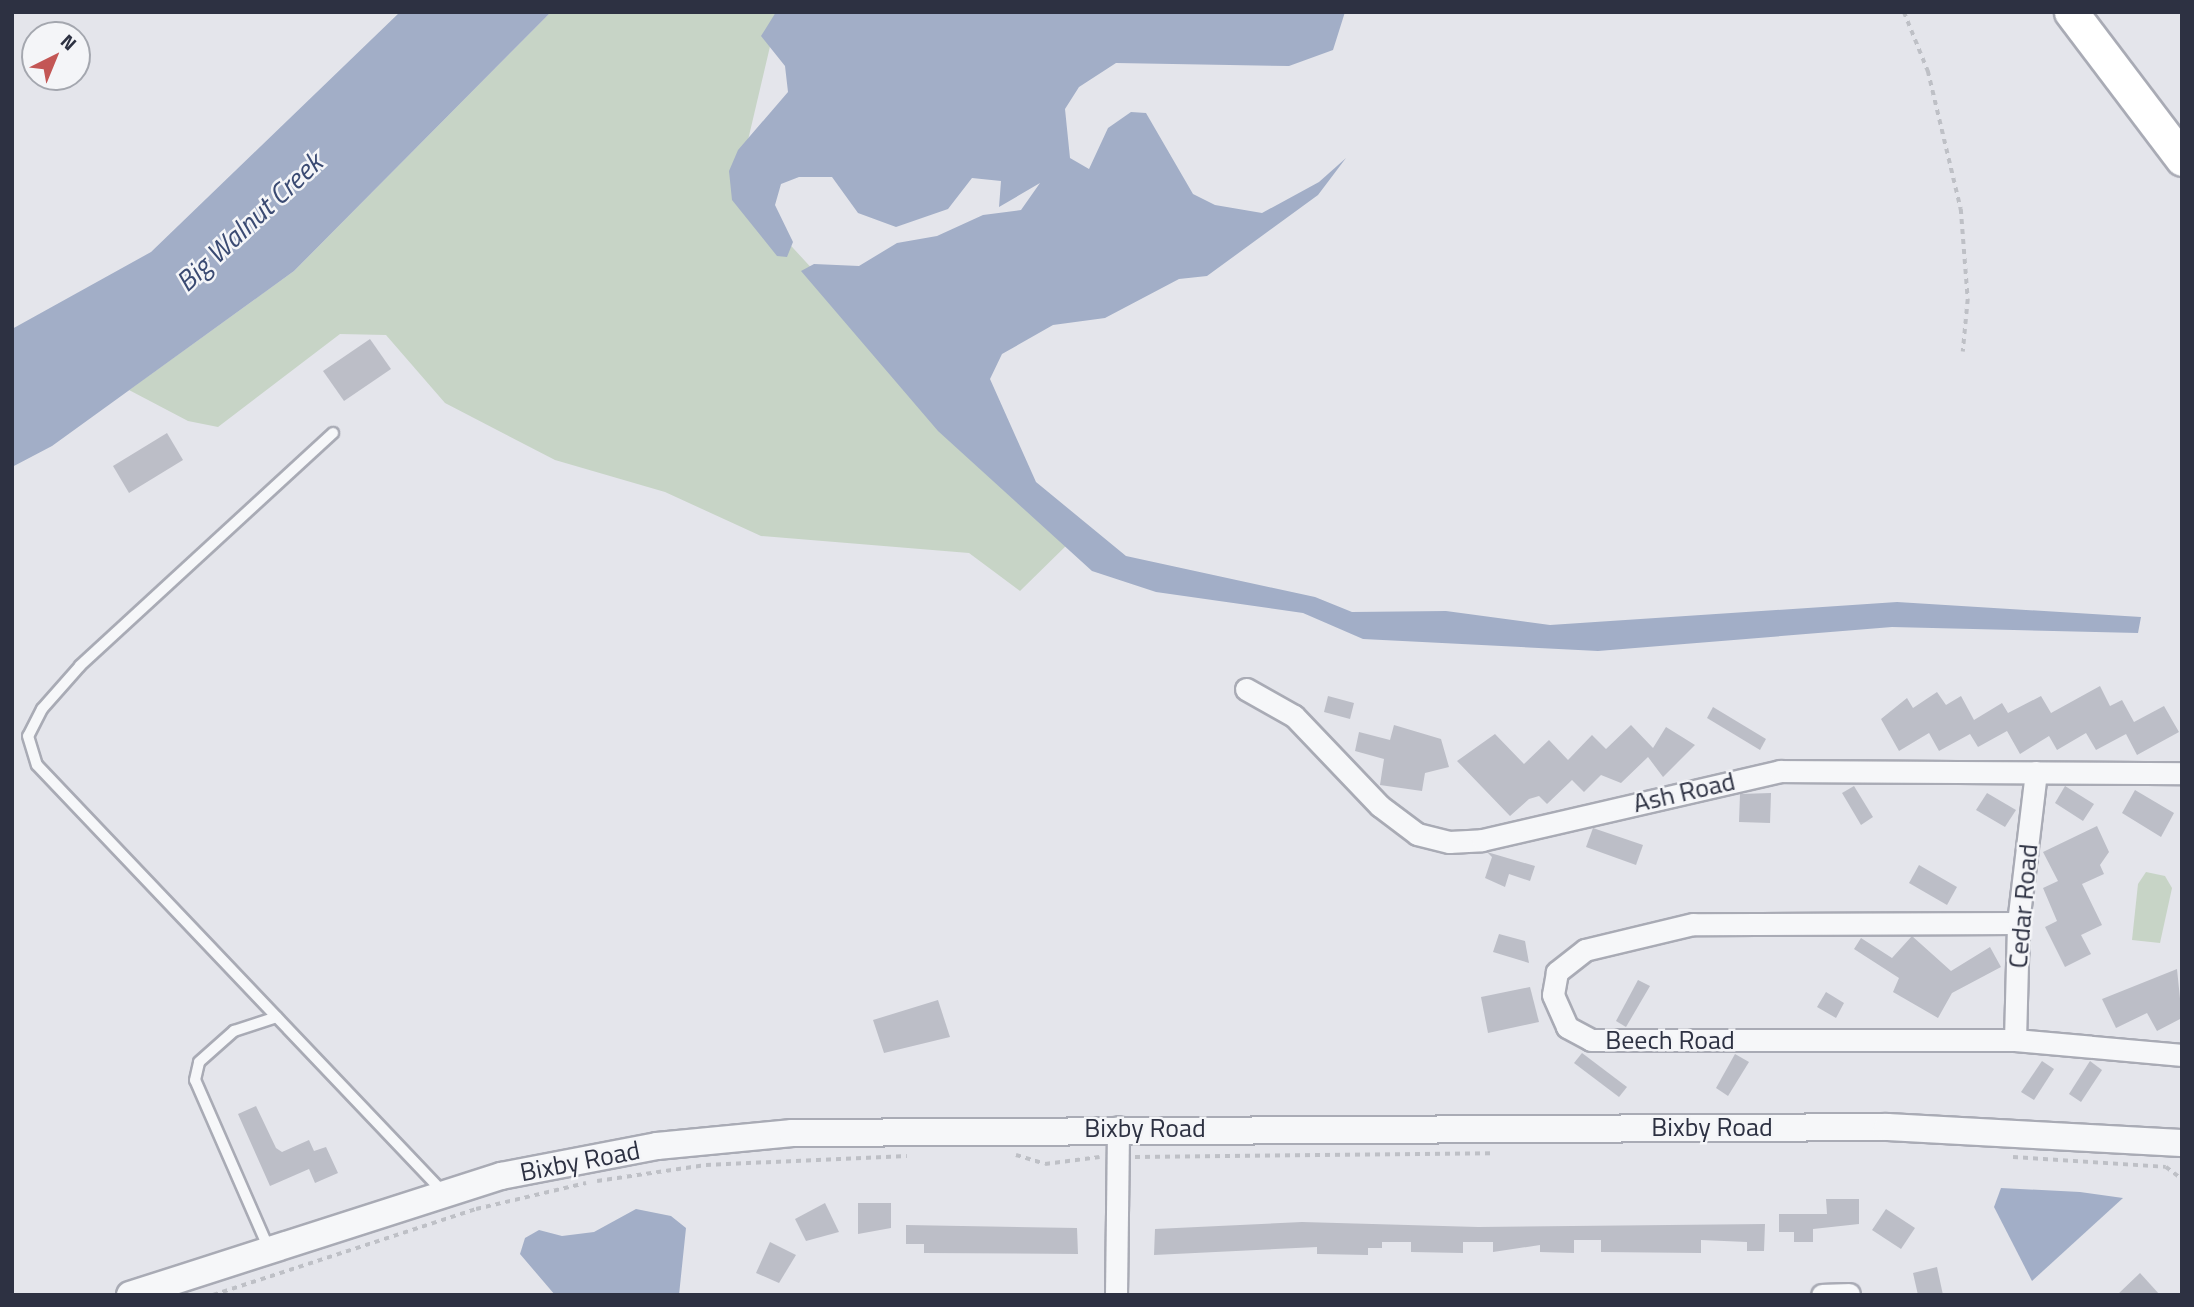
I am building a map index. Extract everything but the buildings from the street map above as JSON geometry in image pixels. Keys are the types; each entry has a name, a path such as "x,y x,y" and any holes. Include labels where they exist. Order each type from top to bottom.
{"main road":[{"path":"2070,12 2182,159"}],"street":[{"name":"Ash Road","path":"1246,689 1294,716 1390,813 1417,834 1449,842 1482,840 1780,771 2182,773"},
{"name":"Cedar Road","path":"2015,1040 2018,923 2036,772"},
{"name":"Beech Road","path":"2018,923 1693,924 1574,955 1557,972 1553,995 1567,1027 1591,1040 2015,1040 2182,1055"},
{"name":"Bixby Road","path":"130,1295 443,1192 596,1156 718,1139 1118,1127 1887,1127 2182,1143"},
{"path":"1116,1295 1118,1127"},
{"path":"1822,1295 1849,1294"}],"lane":[{"path":"333,433 80,666 42,709 28,736 37,765 443,1192"},
{"path":"269,1249 195,1080 199,1062 234,1031 276,1017"}],"path":[{"path":"1904,12 1928,71 1961,209 1968,299 1963,352"},
{"path":"1006,1154 1045,1164 1117,1157 1510,1153"},
{"path":"213,1295 476,1209 591,1182 706,1165 914,1156"},
{"path":"2003,1157 2166,1167 2182,1179"}],"green space":[{"path":"551,12 811,12 772,38 737,187 964,434 1073,539 1020,591 969,553 761,536 665,492 555,460 445,403 386,335 340,334 218,427 188,421 129,390 294,271"},
{"path":"2146,872 2165,876 2172,888 2160,943 2132,940 2138,884"}],"water":[{"name":"Big Walnut Creek","path":"400,12 551,12 294,271 52,446 12,467 12,329 151,252"},
{"path":"776,12 1345,12 1333,50 1289,66 1116,63 1079,87 1065,109 1070,158 1089,169 1108,128 1131,112 1146,113 1193,194 1215,205 1262,213 1319,182 1346,158 1318,195 1207,276 1179,279 1105,318 1053,325 1002,354 990,379 1036,482 1126,556 1315,597 1352,612 1446,611 1550,625 1897,602 2141,617 2138,633 1892,627 1598,651 1363,639 1303,613 1156,592 1092,571 938,431 801,271 814,264 859,266 897,243 937,236 983,215 1021,210 1040,183 999,207 1001,181 972,178 948,209 896,227 858,213 832,177 799,177 781,184 775,205 793,242 787,257 777,256 732,200 729,171 738,150 788,92 785,66 761,36"},
{"path":"2001,1188 2080,1192 2123,1198 2032,1281 1994,1207"},
{"path":"636,1209 671,1216 686,1228 679,1295 555,1295 520,1254 525,1238 539,1230 562,1236 594,1232"}]}
